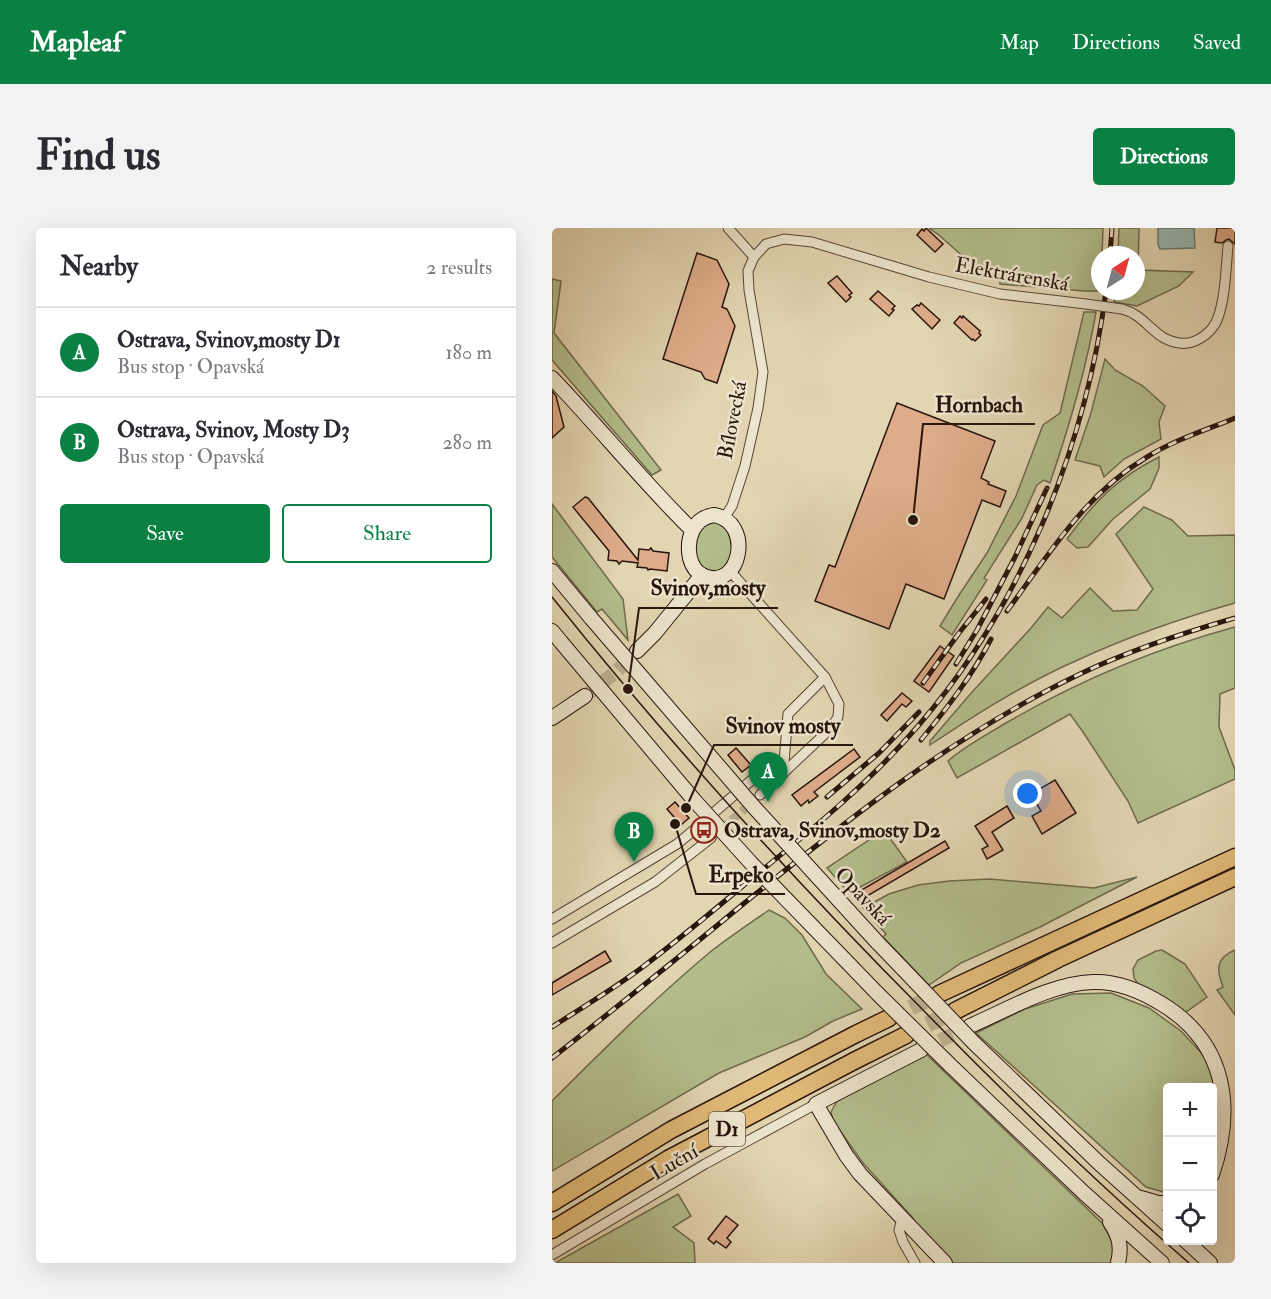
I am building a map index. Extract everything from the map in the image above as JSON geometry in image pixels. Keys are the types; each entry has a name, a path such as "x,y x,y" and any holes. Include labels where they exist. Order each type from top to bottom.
{"highway":[{"path":"939,994 1235,856"},
{"path":"955,1011 1058,959 1235,877"},
{"name":"D1","path":"552,1203 671,1130 889,1018"},
{"name":"D1","path":"552,1230 668,1160 906,1035"}],"main road":[{"path":"552,372 566,393"},
{"path":"552,378 639,476 692,530"},
{"path":"714,515 724,518 734,528 738,544 736,560 726,575 711,578 695,569 690,557 689,542 692,530 697,523 714,515"},
{"name":"Opavská","path":"552,571 753,806 877,942 974,1043 1163,1221"},
{"path":"637,651 661,626 702,575"},
{"path":"552,631 621,715 751,863 950,1065 1100,1208 1162,1263"},
{"path":"552,718 585,696"},
{"path":"970,1026 1048,992 1085,982 1118,984 1159,1002 1204,1038 1222,1062 1229,1078 1234,1103 1233,1126 1226,1150 1217,1166"},
{"path":"921,1050 816,1104 852,1164 867,1183 945,1263"},
{"path":"1133,1195 1163,1203"},
{"path":"1100,1208 1119,1238 1118,1263"},
{"path":"1190,1245 1208,1261"},
{"path":"1199,1245 1208,1261"}],"street":[{"path":"728,228 754,257"},
{"name":"Elektrárenská","path":"754,257 766,244 784,239 812,242 929,277 1000,294 1122,309 1137,314 1159,334 1172,341 1186,344 1203,337 1215,326 1219,315 1228,246"},
{"name":"Bílovecká","path":"724,518 732,506 745,466 759,408 763,372 749,290 748,271 754,257"},
{"path":"730,571 825,677 839,704 838,717 830,729 760,795"},
{"path":"783,774 788,714 825,677"},
{"path":"552,919 676,844 754,778"},
{"path":"552,943 654,882 711,838"},
{"name":"Luční","path":"552,1254 705,1164 816,1104"},
{"path":"902,1220 899,1230 915,1263"}],"green space":[{"path":"929,228 1103,228 1102,246 1091,246 1091,291 1000,284 1000,272 994,278 976,268"},
{"path":"1119,228 1139,228 1139,246 1118,246"},
{"path":"1145,270 1193,272 1179,286 1137,306 1114,302 1114,300 1145,300"},
{"path":"552,279 561,281 554,333 661,470 652,475 552,360"},
{"path":"1084,312 1096,312 1092,334 1076,399 1050,483 1044,480 1037,485 1022,518 984,578 987,580 952,635 940,626 987,553 1016,496 1043,425 1060,413"},
{"path":"1105,359 1115,370 1143,386 1165,406 1159,422 1161,439 1124,459 1104,477 1100,466 1075,460 1091,413"},
{"path":"1159,457 1159,468 1150,489 1113,519 1088,547 1077,548 1067,539 1097,502 1119,482"},
{"path":"552,504 623,599 628,640 602,609 597,612 552,557"},
{"path":"1144,507 1172,520 1188,536 1235,535 1235,603 1137,635 1060,668 1003,699 930,745 930,741 1048,607 1062,618 1090,588 1113,611 1137,610 1153,589 1116,534"},
{"path":"714,521 724,525 731,537 732,552 726,568 712,572 699,564 695,552 695,539 705,524"},
{"path":"1235,627 1235,688 1220,694 1219,727 1235,770 1235,779 1138,823 1128,801 1070,714 957,778 948,761 1006,723 1061,693 1175,645"},
{"path":"884,830 907,862 849,893 827,868"},
{"path":"1137,877 1040,927 961,963 929,985 883,937 886,934 863,908 889,894 918,885 949,881 990,879 1094,888"},
{"path":"769,910 785,918 802,935 826,974 862,1009 833,1021 805,1037 719,1073 552,1171 552,1101 689,970 716,947"},
{"path":"1162,950 1185,964 1207,997 1186,1012 1138,984 1134,978 1133,969 1138,960"},
{"path":"1235,950 1235,1015 1217,990 1223,987 1219,975 1221,960"},
{"path":"1111,993 1149,1008 1181,1031 1206,1058 1222,1088 1217,1125 1217,1083 1163,1083 1163,1192 1146,1187 976,1033 1025,1009 1072,994"},
{"path":"926,1054 1102,1223 1114,1245 1112,1263 952,1263 923,1234 912,1217 863,1163 833,1121 831,1112 837,1101"},
{"path":"678,1194 691,1216 673,1227 694,1243 695,1263 555,1263"}],"water":[{"path":"1158,228 1194,228 1195,248 1160,249"}],"building":[{"path":"926,228 943,244 935,252 917,235"},
{"path":"1217,228 1235,228 1235,244 1229,239 1222,243 1215,242"},
{"path":"697,253 717,260 729,284 722,307 727,309 735,326 717,383 705,379 701,372 663,359"},
{"path":"837,276 852,293 846,302 828,283"},
{"path":"878,291 895,306 889,316 870,299"},
{"path":"921,303 940,320 932,329 912,309"},
{"path":"960,316 980,331 981,335 975,341 954,323"},
{"path":"552,391 556,396 564,427 552,438"},
{"path":"897,403 995,441 981,478 989,482 988,484 1006,491 1000,507 982,500 944,599 906,584 889,629 815,601 829,565 835,567"},
{"path":"585,497 638,560 639,549 649,550 651,548 653,551 669,553 667,571 637,567 638,563 622,561 619,564 617,561 608,560 609,551 573,507"},
{"path":"940,646 954,656 929,692 914,681"},
{"path":"902,693 912,701 906,707 902,704 887,721 881,715"},
{"path":"736,748 751,765 742,772 728,755"},
{"path":"854,749 860,757 814,792 818,796 801,806 792,795"},
{"path":"1055,780 1076,813 1042,834 1032,816 1041,811 1031,794"},
{"path":"675,802 689,818 681,825 667,809"},
{"path":"1007,806 1014,818 992,832 1003,850 987,859 982,849 988,846 975,826"},
{"path":"945,841 949,848 857,902 853,895"},
{"path":"605,951 611,961 552,995 552,983"},
{"path":"726,1216 738,1225 727,1238 731,1242 726,1248 708,1239"}],"tunnel":[{"path":"585,696 616,672 636,652"},
{"path":"711,838 754,801"},
{"path":"889,1018 939,994"},
{"path":"906,1035 955,1011"},
{"path":"921,1050 970,1026"}],"tram line":[{"path":"552,597 686,757 827,911 1021,1108 1189,1263"}],"railway":[{"path":"1111,246 1112,228"},
{"path":"552,1027 644,966 820,822 900,747 955,680 988,630 1043,522 1065,465 1083,408 1104,300"},
{"path":"1007,611 1069,527 1086,507 1125,472 1179,440 1235,418"},
{"path":"956,664 977,630 1015,557 1047,488"},
{"path":"923,683 986,599"},
{"path":"552,1058 863,809 991,722 1036,696 1119,657 1235,618"},
{"path":"921,740 950,704 991,639"},
{"path":"827,797 879,753 919,712"}],"place":[{"name":"Hornbach","path":"913,520"},
{"name":"Svinov,mosty","path":"628,689"},
{"name":"Ostrava, Svinov,mosty D1","path":"768,802"},
{"name":"Svinov mosty","path":"686,808"},
{"name":"Erpeko","path":"675,824"},
{"name":"Ostrava, Svinov,mosty D2","path":"704,830"},
{"name":"Ostrava, Svinov, Mosty D3","path":"634,862"}]}
